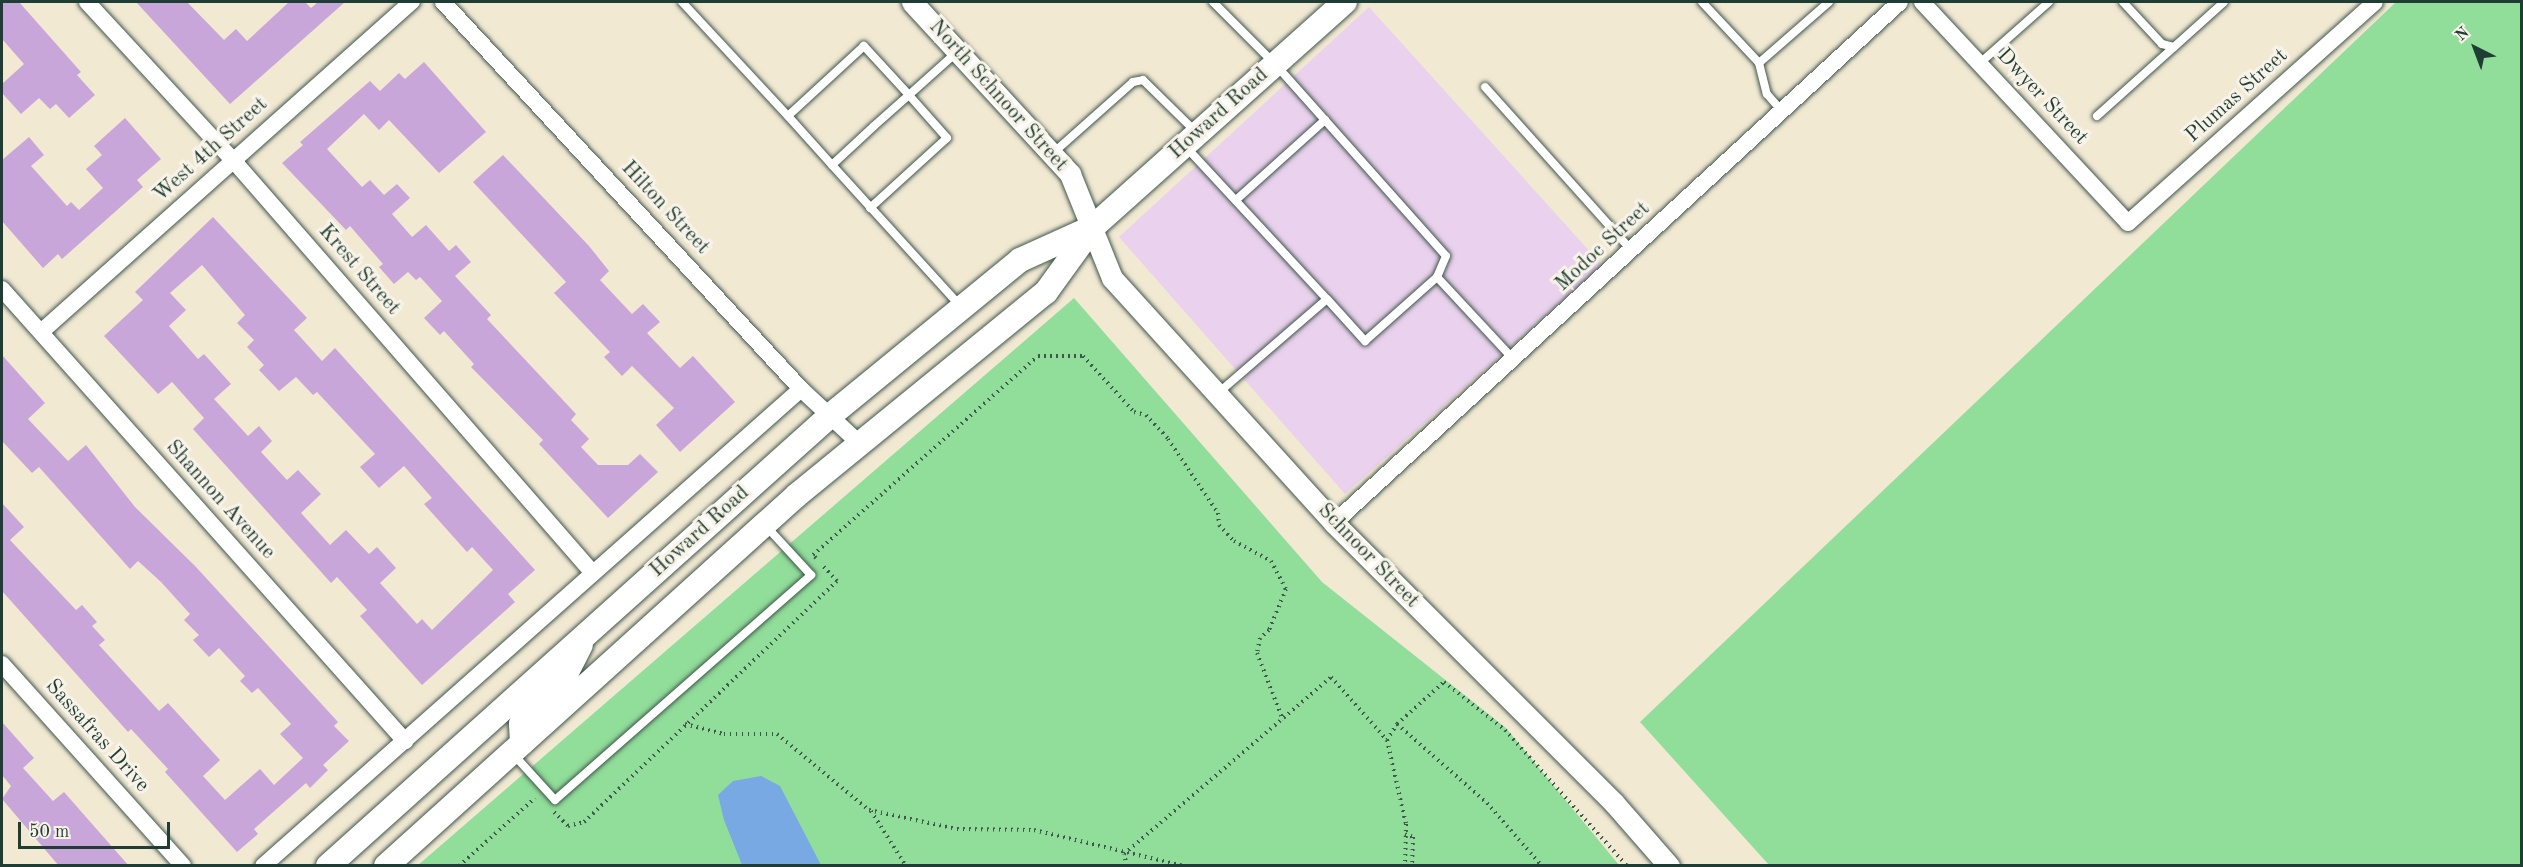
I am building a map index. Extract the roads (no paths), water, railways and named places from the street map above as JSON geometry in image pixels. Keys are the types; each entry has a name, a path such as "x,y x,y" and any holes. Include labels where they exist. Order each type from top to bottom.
{"main road":[{"name":"Howard Road","path":"386,866 764,524 858,442 1046,292 1093,227 1345,2"},
{"name":"Howard Road","path":"328,866 832,414 1020,260 1093,227"},
{"path":"517,747 520,724 534,705 564,678 590,629"}],"street":[{"name":"Krest Street","path":"87,2 233,160 592,572"},
{"name":"West 4th Street","path":"40,332 412,2"},
{"name":"Hilton Street","path":"443,2 801,389 832,414 858,442"},
{"name":"North Schnoor Street","path":"912,2 1070,174 1093,227"},
{"name":"Modoc Street","path":"1334,523 1514,360 1900,2"},
{"name":"Dwyer Street","path":"1922,2 2128,224"},
{"name":"Plumas Street","path":"2128,224 2376,2"},
{"name":"Schnoor Street","path":"1093,227 1112,278 1334,523 1614,803 1669,866"},
{"name":"Shannon Avenue","path":"2,289 405,741"},
{"path":"263,866 801,389"},
{"name":"Sassafras Drive","path":"2,664 183,866"}],"lane":[{"path":"682,2 962,308"},
{"path":"1052,154 1133,82 1143,80 1236,200 1365,341 1437,277 1446,256 1275,64 1213,2"},
{"path":"1702,2 1759,63 1767,94 1782,111"},
{"path":"1759,63 1828,2"},
{"path":"1980,63 2049,2"},
{"path":"2123,2 2162,44 2174,47"},
{"path":"2097,116 2224,2"},
{"path":"788,116 864,46 909,95 947,138 870,208"},
{"path":"832,165 958,52"},
{"path":"1485,87 1632,251"},
{"path":"1236,200 1325,120"},
{"path":"1437,277 1514,360"},
{"path":"1217,394 1327,299"},
{"path":"517,747 555,800 810,575 764,524"}],"water":[{"path":"761,776 780,786 821,865 742,865 724,820 718,795 733,781"}]}
